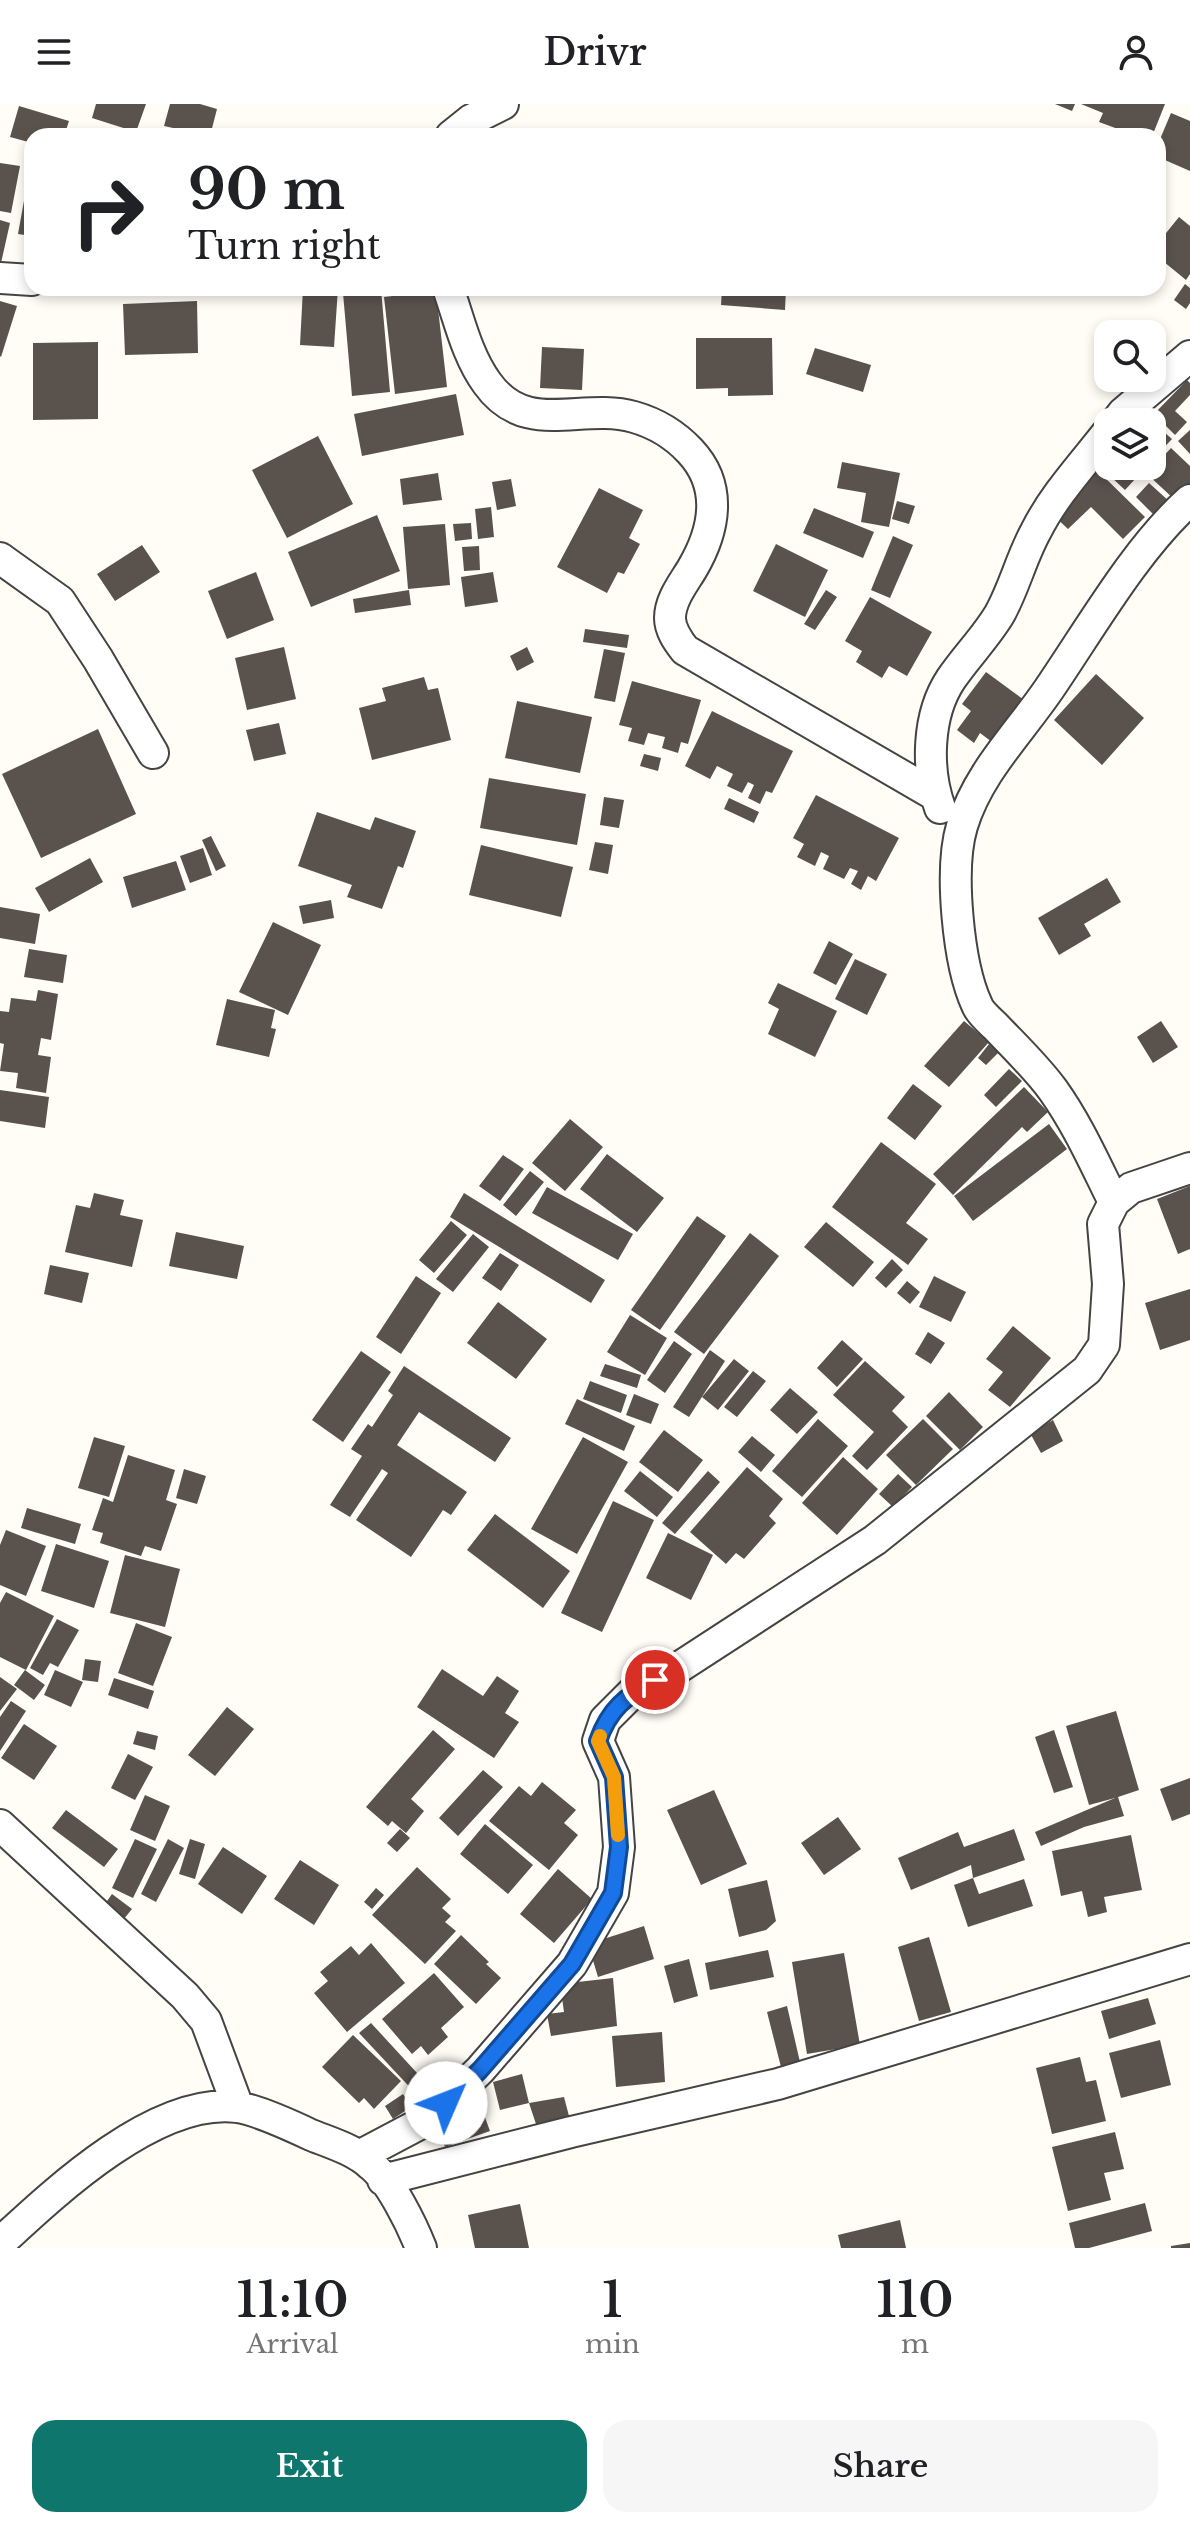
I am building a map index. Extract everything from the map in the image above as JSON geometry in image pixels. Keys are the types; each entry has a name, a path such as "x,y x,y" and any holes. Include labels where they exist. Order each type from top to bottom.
{"street":[{"path":"461,128 503,104"},
{"path":"0,278 24,280"},
{"path":"451,296 476,365 488,386 506,403 522,413 540,416 589,413 632,416 663,429 690,451 708,475 714,502 709,527 698,559 673,600 670,618 677,640 685,650 935,795"},
{"path":"1129,408 1190,356"},
{"path":"956,860 935,795 930,758 935,716 949,681 1000,613 1036,530 1094,450"},
{"path":"1114,1202 1078,1128 1052,1089 977,1007 957,929 956,860 961,828 970,804 991,767 1135,564 1176,512 1190,500"},
{"path":"0,558 60,601 153,753"},
{"path":"359,2156 429,2119 480,2070 572,1964 613,1893 619,1847 614,1777 598,1741 605,1720 633,1692 678,1668 875,1540 1087,1370 1104,1345 1108,1284 1103,1224 1114,1202 1131,1188 1190,1168"},
{"path":"0,1825 185,1996 206,2021 238,2107"},
{"path":"383,2180 778,2084 1190,1959"},
{"path":"0,2243 107,2153 151,2126 192,2109 238,2107 293,2127 359,2156 374,2166 412,2225 421,2248"}],"building":[{"path":"96,104 146,104 137,128 123,128 92,118"},
{"path":"170,104 200,104 217,109 212,128 164,126"},
{"path":"1055,104 1075,104 1072,111"},
{"path":"1081,104 1165,104 1155,128 1115,128 1099,122 1103,113"},
{"path":"19,106 69,121 67,128 24,128 24,141 10,137"},
{"path":"1171,113 1190,121 1190,171 1166,160 1165,128"},
{"path":"0,163 20,166 11,213 0,211"},
{"path":"24,201 24,235 18,234"},
{"path":"1179,217 1190,226 1190,274 1186,280 1166,264 1166,233"},
{"path":"0,220 10,223 1,263 0,263"},
{"path":"1185,284 1190,288 1190,303 1186,309 1174,300"},
{"path":"303,296 337,296 334,347 300,345"},
{"path":"343,296 382,296 390,392 352,396"},
{"path":"437,296 447,387 395,394 384,297"},
{"path":"722,296 786,296 785,310 721,305"},
{"path":"0,301 17,306 1,357 0,356"},
{"path":"197,301 198,353 125,355 123,304"},
{"path":"696,338 772,338 773,395 728,396 728,388 696,389"},
{"path":"98,342 98,419 33,420 33,343"},
{"path":"542,347 584,349 582,390 540,388"},
{"path":"815,348 871,365 863,392 806,374"},
{"path":"1187,380 1190,383 1190,395 1175,411 1187,422 1175,435 1166,426 1166,408 1160,408"},
{"path":"456,394 464,435 362,456 354,414"},
{"path":"1190,430 1190,454 1178,441"},
{"path":"318,436 353,504 287,538 252,470"},
{"path":"1171,448 1190,466 1190,483 1175,500 1153,480 1166,480 1166,453"},
{"path":"842,462 900,473 889,527 861,522 866,493 837,488"},
{"path":"438,473 442,500 403,505 400,479"},
{"path":"1094,473 1094,480 1107,480 1145,517 1123,539 1091,507 1068,529 1052,514"},
{"path":"511,479 516,506 497,510 492,482"},
{"path":"1114,480 1134,480 1125,490"},
{"path":"1149,483 1170,502 1156,517 1136,497"},
{"path":"599,488 643,510 629,538 640,544 624,574 618,572 607,593 557,567"},
{"path":"897,501 915,506 909,524 892,519"},
{"path":"491,507 494,537 478,539 475,509"},
{"path":"814,508 874,532 863,558 803,533"},
{"path":"377,515 400,571 311,607 288,552"},
{"path":"471,523 472,539 455,541 453,524"},
{"path":"445,524 450,585 408,589 403,527"},
{"path":"893,536 913,545 890,598 871,590"},
{"path":"776,544 828,570 805,617 753,591"},
{"path":"142,545 160,572 115,601 97,574"},
{"path":"479,546 480,570 464,571 462,547"},
{"path":"256,572 274,620 227,639 208,591"},
{"path":"493,572 498,602 465,607 461,577"},
{"path":"409,590 411,605 355,613 353,599"},
{"path":"826,590 837,597 815,630 804,624"},
{"path":"870,597 932,632 907,676 889,666 882,678 856,662 862,651 845,641"},
{"path":"585,629 629,635 627,648 583,642"},
{"path":"284,647 296,699 247,710 235,658"},
{"path":"527,647 534,662 517,671 510,656"},
{"path":"604,649 625,653 615,702 594,698"},
{"path":"986,672 1024,700 992,742 980,733 974,743 957,730 971,711 962,704"},
{"path":"1096,674 1144,718 1102,765 1054,720"},
{"path":"424,677 428,690 438,688 451,740 372,760 359,708 386,701 382,688"},
{"path":"632,681 701,700 688,744 681,742 678,753 662,748 665,737 648,733 644,745 628,741 632,728 619,725"},
{"path":"517,701 592,717 580,773 505,758"},
{"path":"712,711 793,751 772,793 766,791 760,804 748,798 754,785 748,782 742,793 727,786 733,774 717,766 710,779 685,766"},
{"path":"279,723 286,754 254,761 246,730"},
{"path":"98,729 136,814 41,858 2,774"},
{"path":"644,754 661,758 658,771 640,766"},
{"path":"489,778 586,794 577,845 480,828"},
{"path":"816,795 899,838 876,881 868,876 861,890 851,884 858,871 850,868 844,879 823,869 829,856 821,852 815,866 797,857 804,844 793,838"},
{"path":"604,797 624,800 619,828 600,825"},
{"path":"729,798 759,812 754,823 724,809"},
{"path":"317,812 370,830 375,817 416,831 403,868 398,866 382,909 347,897 352,885 298,866"},
{"path":"211,836 226,866 216,871 202,840"},
{"path":"595,842 613,845 608,874 589,870"},
{"path":"481,845 573,867 561,917 469,895"},
{"path":"203,848 212,875 190,883 180,856"},
{"path":"90,858 103,882 49,912 35,888"},
{"path":"176,861 186,890 132,908 123,877"},
{"path":"1107,878 1121,902 1084,924 1091,936 1059,955 1038,918"},
{"path":"331,900 334,918 303,924 299,906"},
{"path":"0,907 40,914 35,944 0,938"},
{"path":"273,922 321,945 288,1015 239,992"},
{"path":"829,941 853,954 836,985 813,973"},
{"path":"29,949 67,955 63,983 24,977"},
{"path":"855,959 887,974 867,1015 835,999"},
{"path":"778,983 837,1011 815,1057 768,1034 779,1009 768,1003"},
{"path":"38,990 58,994 51,1040 41,1038 38,1055 51,1057 46,1093 16,1088 18,1073 0,1071 4,1044 0,1043 0,1011 9,1012 11,998 36,1001"},
{"path":"227,999 275,1010 271,1028 276,1029 269,1057 216,1045"},
{"path":"964,1021 989,1042 949,1087 924,1066"},
{"path":"1161,1021 1178,1047 1153,1063 1137,1037"},
{"path":"989,1044 999,1052 986,1065 978,1058"},
{"path":"1009,1069 1022,1081 996,1107 984,1095"},
{"path":"913,1084 942,1106 915,1140 887,1118"},
{"path":"1024,1087 1048,1112 1027,1132 1022,1127 953,1195 933,1174"},
{"path":"0,1090 49,1097 45,1128 0,1121"},
{"path":"570,1119 603,1147 565,1191 532,1163"},
{"path":"1049,1124 1067,1149 973,1221 954,1196"},
{"path":"881,1142 936,1184 906,1223 928,1239 908,1265 832,1207"},
{"path":"607,1154 664,1198 637,1232 580,1189"},
{"path":"503,1155 524,1169 500,1201 479,1186"},
{"path":"530,1171 544,1182 516,1216 503,1205"},
{"path":"1190,1186 1190,1249 1178,1254 1157,1199"},
{"path":"547,1187 633,1234 618,1260 532,1213"},
{"path":"94,1193 124,1200 120,1215 143,1220 132,1267 65,1252 76,1205 90,1208"},
{"path":"464,1193 605,1280 591,1303 450,1217"},
{"path":"697,1216 726,1236 660,1330 631,1310"},
{"path":"451,1221 467,1235 434,1273 419,1260"},
{"path":"826,1222 874,1262 853,1287 804,1247"},
{"path":"176,1232 244,1246 237,1279 169,1266"},
{"path":"750,1233 779,1256 704,1354 674,1332"},
{"path":"473,1234 489,1247 453,1292 436,1279"},
{"path":"500,1253 519,1265 501,1291 482,1278"},
{"path":"892,1259 903,1270 886,1288 875,1278"},
{"path":"50,1265 89,1273 82,1303 44,1294"},
{"path":"416,1276 441,1293 401,1354 376,1337"},
{"path":"934,1276 966,1292 951,1322 919,1307"},
{"path":"907,1281 920,1292 910,1304 897,1293"},
{"path":"1190,1289 1190,1340 1160,1350 1145,1303"},
{"path":"498,1302 547,1339 516,1379 467,1343"},
{"path":"630,1315 667,1338 645,1375 607,1352"},
{"path":"1013,1326 1051,1358 1010,1407 988,1390 1003,1372 986,1359"},
{"path":"928,1332 945,1343 931,1364 915,1354"},
{"path":"842,1340 863,1359 837,1387 817,1368"},
{"path":"674,1341 692,1354 665,1393 647,1380"},
{"path":"710,1350 725,1361 689,1417 673,1407"},
{"path":"361,1351 391,1372 343,1442 312,1420"},
{"path":"734,1359 749,1371 718,1410 702,1397"},
{"path":"865,1361 905,1397 892,1411 908,1427 867,1470 852,1456 874,1432 833,1395"},
{"path":"605,1364 641,1375 637,1388 600,1376"},
{"path":"404,1366 511,1438 495,1462 419,1412 397,1445 467,1492 451,1515 443,1510 411,1557 356,1520 388,1473 382,1469 350,1517 330,1505 362,1456 351,1449 368,1424 372,1427 393,1395 388,1391"},
{"path":"753,1371 766,1381 737,1417 724,1407"},
{"path":"590,1381 627,1395 621,1413 583,1399"},
{"path":"790,1388 818,1412 797,1434 770,1410"},
{"path":"949,1392 983,1427 960,1450 926,1416"},
{"path":"634,1394 659,1404 651,1424 626,1415"},
{"path":"577,1399 635,1426 624,1451 565,1424"},
{"path":"818,1419 848,1446 802,1497 772,1471"},
{"path":"923,1419 953,1449 916,1485 886,1455"},
{"path":"1053,1420 1063,1441 1041,1453 1030,1433"},
{"path":"664,1430 703,1460 678,1492 639,1462"},
{"path":"752,1436 775,1455 761,1472 738,1452"},
{"path":"94,1437 125,1446 109,1497 78,1488"},
{"path":"583,1437 628,1462 577,1554 531,1529"},
{"path":"128,1455 175,1470 166,1500 177,1504 161,1551 145,1546 141,1556 100,1543 103,1533 92,1530 103,1498 113,1502"},
{"path":"843,1457 878,1489 837,1535 802,1503"},
{"path":"747,1467 783,1499 769,1516 776,1523 744,1559 736,1553 726,1564 690,1532"},
{"path":"184,1469 206,1476 197,1504 176,1498"},
{"path":"640,1471 673,1497 657,1517 624,1491"},
{"path":"708,1471 720,1482 675,1534 662,1523"},
{"path":"898,1474 912,1487 893,1507 879,1494"},
{"path":"613,1501 654,1520 602,1632 561,1613"},
{"path":"27,1508 81,1524 75,1544 21,1528"},
{"path":"495,1514 570,1571 543,1608 467,1550"},
{"path":"6,1530 46,1546 26,1596 0,1585 0,1545"},
{"path":"668,1533 713,1555 691,1600 646,1578"},
{"path":"56,1544 109,1561 94,1608 41,1591"},
{"path":"125,1555 180,1569 165,1627 110,1613"},
{"path":"6,1592 54,1616 26,1670 0,1657 0,1603"},
{"path":"57,1619 79,1630 58,1667 50,1663 43,1675 30,1668"},
{"path":"136,1623 172,1637 153,1686 118,1673"},
{"path":"85,1659 101,1661 98,1682 82,1680"},
{"path":"442,1669 483,1696 497,1676 519,1691 505,1713 519,1722 494,1758 417,1707"},
{"path":"25,1670 45,1685 34,1700 14,1685"},
{"path":"55,1670 83,1682 71,1707 44,1695"},
{"path":"0,1677 17,1689 0,1711"},
{"path":"114,1678 154,1691 148,1709 108,1695"},
{"path":"11,1701 26,1711 0,1751 0,1717"},
{"path":"227,1707 254,1729 215,1776 188,1755"},
{"path":"1116,1711 1139,1790 1118,1797 1124,1816 1084,1827 1041,1846 1035,1832 1115,1798 1089,1805 1066,1726"},
{"path":"24,1724 57,1746 34,1780 1,1758"},
{"path":"433,1730 455,1749 411,1799 424,1811 406,1833 392,1821 388,1826 366,1807"},
{"path":"1054,1730 1073,1787 1054,1793 1035,1737"},
{"path":"137,1731 158,1736 155,1750 133,1744"},
{"path":"128,1754 153,1767 135,1800 111,1788"},
{"path":"483,1770 503,1787 458,1836 439,1818"},
{"path":"1190,1778 1190,1814 1172,1821 1160,1789"},
{"path":"542,1782 576,1810 564,1823 578,1835 549,1870 489,1821 519,1786 531,1796"},
{"path":"714,1790 747,1864 701,1885 667,1810"},
{"path":"145,1795 170,1806 155,1841 130,1830"},
{"path":"66,1810 118,1849 104,1867 52,1828"},
{"path":"838,1817 861,1849 824,1875 801,1843"},
{"path":"485,1824 533,1865 508,1894 460,1854"},
{"path":"400,1829 410,1838 397,1852 387,1843"},
{"path":"1014,1829 1025,1860 973,1878 971,1865 911,1890 898,1858 958,1832 964,1847"},
{"path":"1131,1835 1142,1890 1104,1897 1107,1912 1088,1917 1082,1891 1061,1896 1052,1851"},
{"path":"135,1839 157,1849 133,1898 112,1888"},
{"path":"168,1839 184,1848 156,1902 141,1894"},
{"path":"190,1839 205,1844 195,1879 179,1874"},
{"path":"223,1847 267,1876 242,1914 198,1884"},
{"path":"300,1860 339,1885 314,1925 274,1899"},
{"path":"417,1867 451,1899 442,1908 451,1916 445,1922 456,1931 425,1964 372,1915"},
{"path":"558,1869 592,1899 554,1943 520,1914"},
{"path":"973,1878 979,1894 1024,1879 1033,1906 968,1927 954,1885"},
{"path":"767,1880 776,1921 766,1930 739,1937 728,1889"},
{"path":"376,1888 384,1895 372,1909 364,1902"},
{"path":"112,1894 132,1909 119,1925 100,1911"},
{"path":"644,1926 654,1959 598,1977 588,1944"},
{"path":"461,1935 501,1978 476,2004 434,1964"},
{"path":"929,1937 951,2012 919,2021 898,1947"},
{"path":"371,1943 405,1983 347,2032 314,1993 328,1981 320,1972 351,1946 359,1955"},
{"path":"768,1950 774,1977 710,1990 705,1963"},
{"path":"844,1953 860,2045 807,2054 792,1962"},
{"path":"689,1959 698,1996 674,2003 664,1966"},
{"path":"434,1973 464,2007 441,2028 448,2037 428,2055 421,2046 412,2054 382,2019"},
{"path":"613,1978 617,2026 551,2036 547,2014 564,2012 560,1984"},
{"path":"1148,1998 1156,2024 1109,2039 1101,2011"},
{"path":"787,2006 800,2062 781,2067 767,2012"},
{"path":"371,2023 429,2086 418,2096 359,2033"},
{"path":"662,2032 665,2082 616,2087 612,2036"},
{"path":"353,2035 401,2081 374,2109 364,2098 359,2103 322,2067"},
{"path":"1160,2040 1171,2085 1121,2098 1109,2053"},
{"path":"1080,2057 1086,2082 1096,2080 1106,2121 1052,2134 1036,2068"},
{"path":"522,2074 529,2103 500,2110 493,2082"},
{"path":"403,2094 411,2107 393,2119 385,2106"},
{"path":"564,2097 569,2116 536,2124 529,2103"},
{"path":"483,2112 490,2131 445,2147 438,2127"},
{"path":"1115,2132 1124,2169 1104,2173 1111,2200 1068,2211 1052,2147"},
{"path":"1145,2203 1152,2231 1089,2248 1075,2248 1069,2223"},
{"path":"520,2204 529,2248 475,2248 468,2215"},
{"path":"900,2220 906,2248 841,2248 838,2235"},
{"path":"1190,2243 1190,2248 1171,2248 1171,2246"}],"slow traffic":[{"path":"600,1736 598,1741 614,1777 618,1835"}],"route":[{"path":"446,2103 480,2070 572,1964 613,1893 619,1847 614,1777 598,1741 605,1720 633,1692 655,1680"}]}
